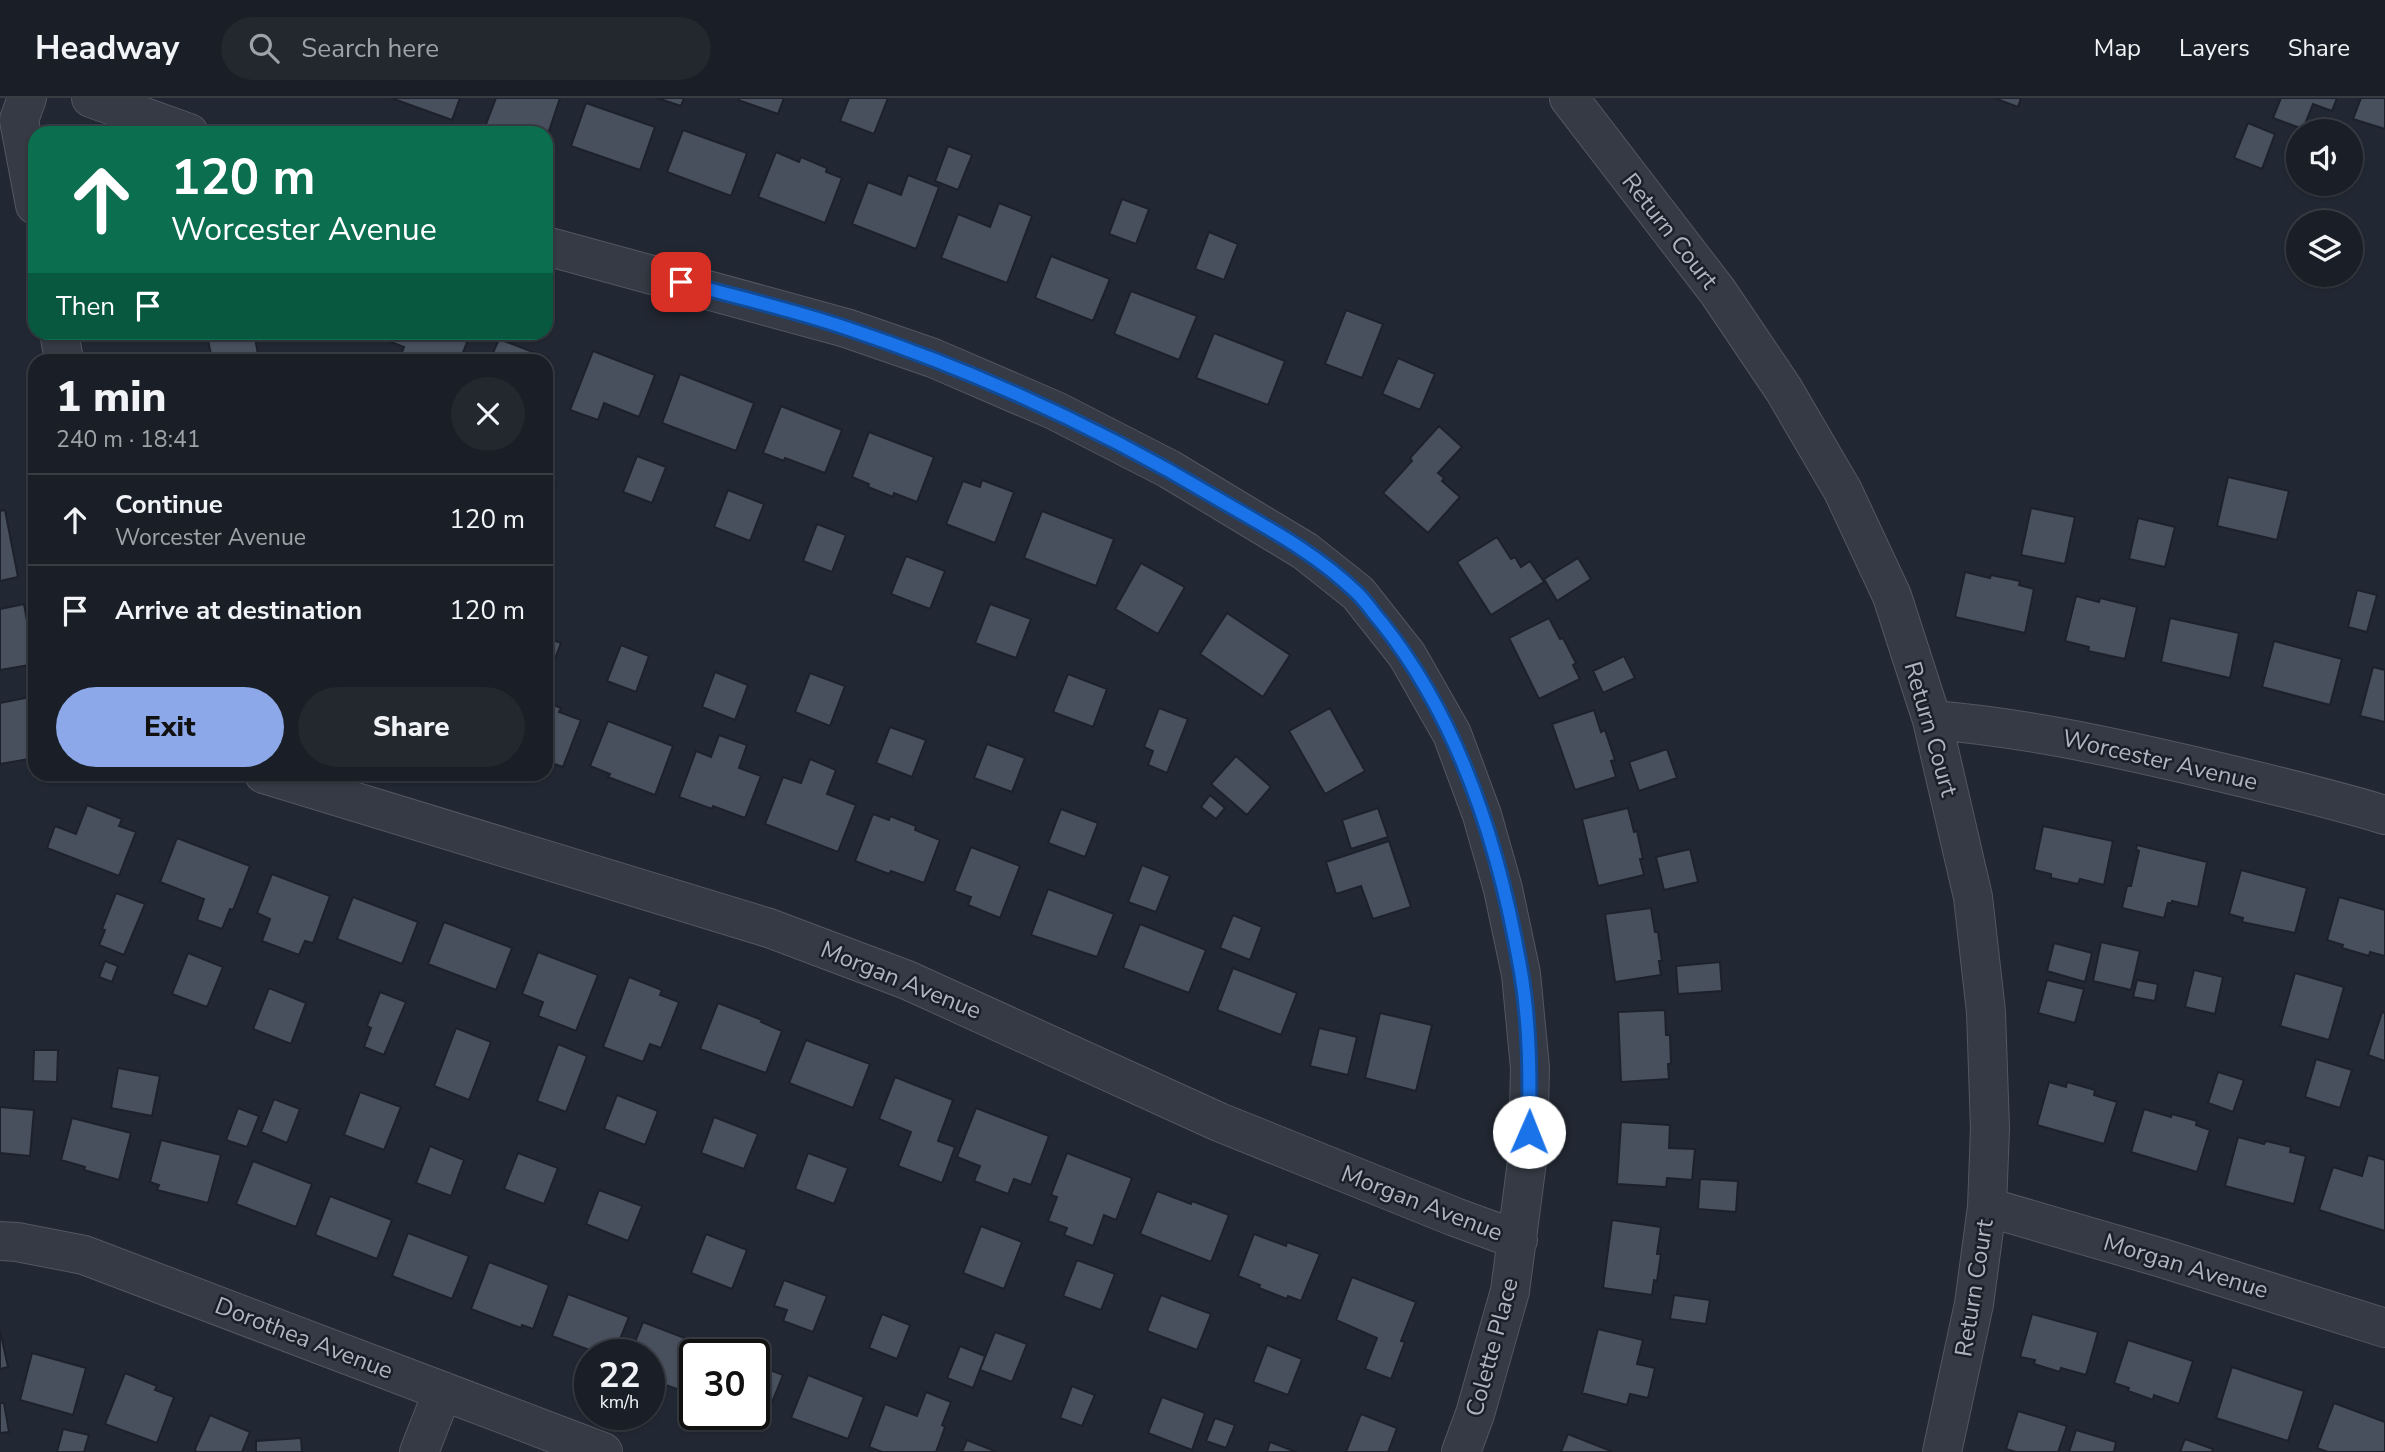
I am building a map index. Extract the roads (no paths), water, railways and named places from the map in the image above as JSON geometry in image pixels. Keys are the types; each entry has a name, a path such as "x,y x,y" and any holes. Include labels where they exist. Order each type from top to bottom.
{"street":[{"path":"27,98 19,120 28,168"},
{"path":"92,98 170,126"},
{"name":"Return Court","path":"1569,98 1718,292 1784,390 1843,491 1892,596 1932,720 1973,897 1985,999 1990,1128 1987,1207 1973,1304 1942,1452"},
{"name":"Colette Place","path":"553,248 846,328 933,358 1056,411 1169,469 1305,551 1358,593 1407,655 1452,734 1482,815 1503,889 1521,974 1530,1068 1528,1154 1510,1291 1503,1323 1461,1452"},
{"name":"Worcester Avenue","path":"1932,720 1975,723 2100,744 2385,815"},
{"name":"Morgan Avenue","path":"287,781 769,928 907,980 1219,1122 1518,1240"},
{"name":"Morgan Avenue","path":"1987,1207 2162,1258 2385,1328"},
{"name":"Dorothea Avenue","path":"0,1241 84,1255 603,1452"},
{"path":"419,1452 443,1391"}]}
